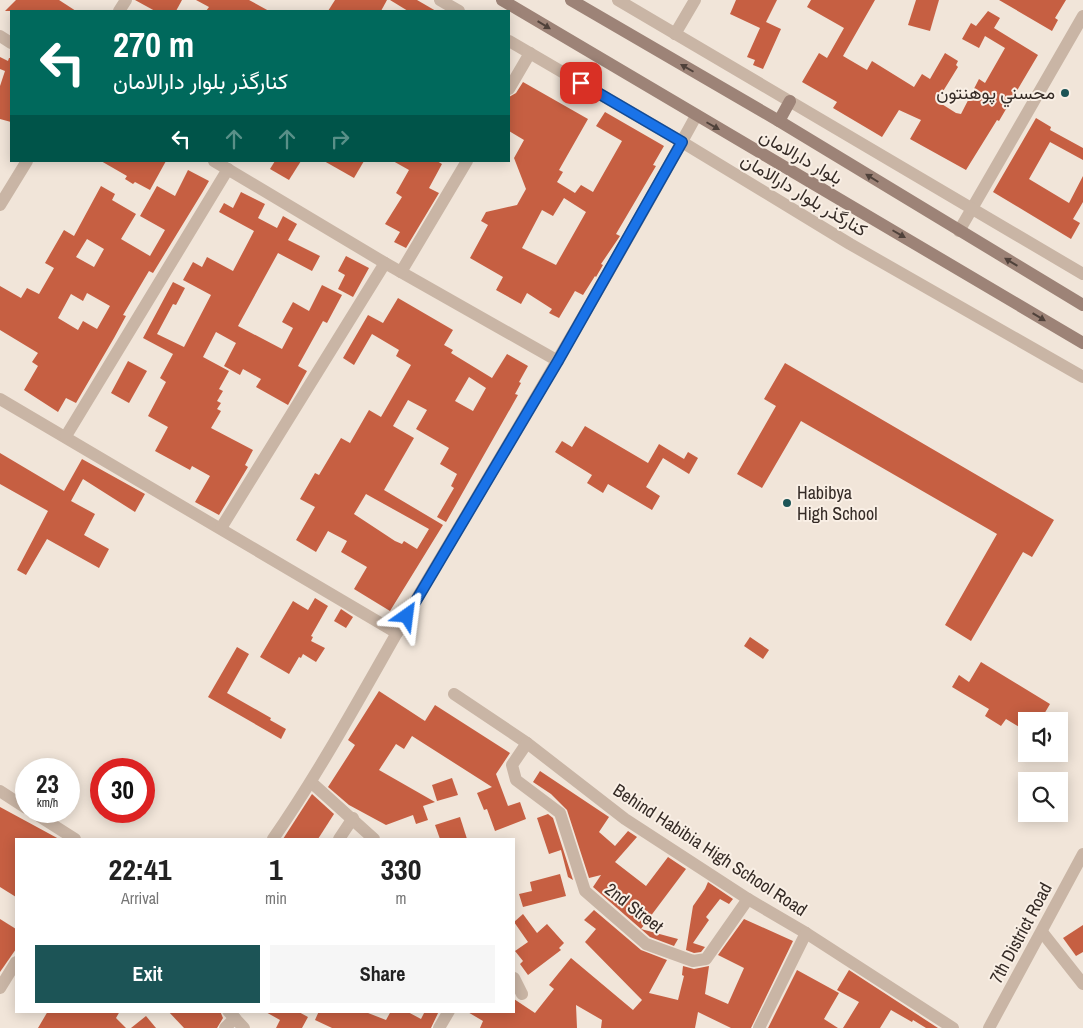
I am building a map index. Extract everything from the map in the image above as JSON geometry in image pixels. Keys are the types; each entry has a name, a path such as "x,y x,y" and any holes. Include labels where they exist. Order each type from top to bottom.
{"main road":[{"name":"بلوار دارالامان","path":"502,0 1083,343"},
{"name":"بلوار دارالامان","path":"571,0 779,121 1083,304"},
{"path":"779,121 790,101"}],"street":[{"path":"440,0 457,10"},
{"path":"618,0 1083,274"},
{"path":"675,34 695,0"},
{"path":"959,231 1083,16"},
{"name":"کنارگذر بلوار دارالامان","path":"510,42 682,142 850,244 1083,377"},
{"path":"510,87 530,53"},
{"path":"274,838 312,783 397,633 558,361 696,116"},
{"path":"0,205 26,162"},
{"path":"216,162 385,263 558,361"},
{"path":"401,272 465,162"},
{"path":"66,436 228,169"},
{"path":"220,528 385,263"},
{"path":"0,399 66,436 397,633"},
{"name":"Behind Habibia High School Road","path":"454,694 527,743 625,819 748,899 806,932 953,1028"},
{"name":"2nd Street","path":"527,743 512,765 516,780 560,814 586,892 646,944 692,961 706,959 748,899"},
{"path":"312,783 373,838"},
{"path":"0,791 15,801"},
{"path":"341,838 353,818"},
{"path":"49,823 72,838"},
{"name":"7th District Road","path":"989,1028 1083,854"},
{"path":"759,1028 806,932"},
{"path":"1042,932 1083,984"},
{"path":"0,988 15,964"},
{"path":"515,980 522,994"},
{"path":"439,1028 448,1013"},
{"path":"225,1028 236,1019"}],"building":[{"path":"16,0 59,0 74,10 10,10 5,11"},
{"path":"135,0 182,0 177,10 153,10"},
{"path":"196,0 249,0 267,10 207,10 209,7"},
{"path":"335,0 387,0 382,10 329,10"},
{"path":"390,0 417,0 434,10 406,10"},
{"path":"736,0 777,0 766,22 781,29 763,69 753,65 755,60 747,57 760,28 730,14"},
{"path":"811,0 875,0 843,56 867,70 872,61 914,87 922,74 930,79 945,53 958,61 956,65 958,67 937,101 956,113 961,114 979,79 985,83 1005,48 985,36 979,48 962,39 971,23 976,26 988,11 1000,18 994,28 1038,55 999,121 997,120 966,170 910,139 921,120 899,110 882,137 833,108 837,102 802,82 819,53 827,58 844,28 807,7"},
{"path":"916,0 939,0 930,31 908,25"},
{"path":"999,0 1066,0 1055,18 1058,20 1052,31"},
{"path":"0,57 8,61 10,58 10,122 0,119 0,86 5,71 0,69"},
{"path":"523,82 588,119 559,170 563,172 557,182 575,193 581,185 593,192 622,141 596,126 605,112 664,146 653,165 656,166 616,234 620,236 601,264 603,265 596,277 583,295 575,291 559,318 549,313 552,309 527,293 521,304 496,290 503,277 470,258 488,225 481,221 486,212 517,205 526,189 514,158 524,140 510,132 510,96 516,93","holes":["564,198 586,212 556,265 522,248 542,210 553,216"]},
{"path":"1036,118 1051,127 1050,130 1083,148 1083,160 1050,142 1029,179 1069,203 1083,176 1083,202 1073,219 1080,223 1071,239 993,192"},
{"path":"103,162 165,162 150,190 135,182 133,184 125,179 127,176"},
{"path":"274,162 300,162 289,180 270,169"},
{"path":"326,162 363,162 354,178"},
{"path":"395,162 439,162 442,164 429,188 439,193 406,248 394,242 400,232 385,224 402,197 396,193 409,170"},
{"path":"188,170 209,181 153,273 149,271 123,315 126,316 114,338 76,403 66,398 58,412 24,390 38,366 32,362 38,353 0,330 0,286 21,298 27,288 39,294 54,268 45,263 64,230 74,236 101,186 115,194 112,200 136,214 121,239 150,256 165,230 140,216 157,186 175,196","holes":["87,239 104,249 94,267 76,257","87,293 110,306 97,329 83,321 78,330 58,318 71,294 83,301"]},
{"path":"241,192 265,204 258,218 277,228 283,216 297,224 288,240 320,256 312,271 278,253 238,326 282,349 293,328 282,322 293,302 309,311 322,285 342,295 327,323 323,321 298,366 307,371 288,405 256,387 261,379 243,369 240,375 224,366 236,343 216,332 203,357 229,371 219,389 223,391 217,401 221,403 217,409 221,411 211,428 253,450 245,465 248,467 219,515 195,502 210,476 192,466 190,470 155,451 168,427 148,416 166,382 160,378 173,354 143,338 173,282 185,288 176,305 173,304 157,334 184,347 211,295 183,280 193,262 202,267 207,257 233,271 254,231 219,212 224,203 233,208"},
{"path":"346,256 369,268 353,297 338,289 345,275 338,271"},
{"path":"398,298 453,330 444,345 453,350 451,353 492,378 507,354 528,366 519,382 521,383 515,394 518,395 446,522 437,517 454,488 451,486 457,474 440,464 449,448 416,429 427,410 408,400 393,426 414,438 384,490 443,525 390,611 354,589 367,567 341,552 347,541 328,531 316,552 296,540 315,507 300,499 315,473 319,475 341,438 350,443 369,410 381,417 411,365 396,356 399,350 372,334 354,365 343,358 368,315 383,323","holes":["469,377 486,388 473,411 455,401","366,494 429,529 417,549 404,541 402,544 395,541 354,514"]},
{"path":"128,361 147,371 129,403 111,393"},
{"path":"785,363 1054,520 1032,557 1023,552 971,641 945,625 997,534 801,421 762,488 737,474 776,406 764,399"},
{"path":"585,426 648,463 659,444 684,459 688,452 698,458 689,474 663,458 646,487 660,496 652,510 608,484 603,493 587,483 592,475 555,452 562,441 572,447"},
{"path":"0,453 64,491 82,459 145,494 135,512 83,479 71,501 95,514 84,535 109,549 99,568 47,539 26,575 17,570 48,511 0,484"},
{"path":"315,598 328,606 311,636 313,637 311,641 325,648 316,662 303,654 301,658 299,657 289,674 260,657 293,601 308,610"},
{"path":"341,609 353,617 346,628 334,621"},
{"path":"750,637 769,650 763,659 744,646"},
{"path":"237,647 249,654 227,693 271,718 270,720 286,729 281,739 208,697"},
{"path":"981,662 1050,704 1045,712 1018,712 1018,726 1006,719 1001,726 985,716 989,709 952,687 959,675 969,682"},
{"path":"379,691 425,721 435,705 510,753 496,774 508,806 520,802 526,819 495,831 487,809 484,810 477,793 492,787 412,736 404,749 396,744 379,770 435,802 423,806 428,820 416,824 413,815 386,825 349,805 328,787 355,745 348,740"},
{"path":"540,771 609,817 599,832 615,846 628,831 637,837 615,862 646,886 668,857 686,869 641,929 593,887 601,875 589,878 567,810 551,794 533,782"},
{"path":"452,778 458,795 437,801 432,785"},
{"path":"312,794 334,814 319,838 284,838"},
{"path":"0,807 15,815 15,823 30,823 57,838 15,838 15,896 0,887"},
{"path":"548,814 553,818 573,880 568,877 561,850 549,854 537,818"},
{"path":"460,817 467,838 440,838 435,825"},
{"path":"560,874 566,896 523,907 519,894 532,891 530,882"},
{"path":"708,882 733,899 729,904 720,899 706,917 709,920 693,943 705,947 701,952 694,953 686,950 693,906"},
{"path":"594,910 641,950 667,960 649,993 678,1000 684,976 682,975 683,966 694,969 709,966 705,994 728,1004 744,968 718,955 744,919 793,941 751,1028 731,1028 698,1012 695,1028 601,1028 602,1020 576,1005 577,1028 480,1028 483,1021 469,1013 515,1013 515,1000 535,1013 554,989 549,985 571,958 633,1010 642,1000 585,942 596,929 584,920"},
{"path":"523,914 537,933 547,924 564,943 559,948 561,950 528,975 520,964 523,961 515,951 528,942 515,921"},
{"path":"0,919 15,928 15,950 0,972"},
{"path":"1083,925 1083,952 1076,956 1063,938"},
{"path":"641,929 678,939 674,946 650,937"},
{"path":"797,970 839,993 824,1019 838,1028 768,1028"},
{"path":"849,970 938,1028 926,1028 891,1010 880,1028 843,1028 859,1002 837,990"},
{"path":"47,1013 119,1013 116,1018 126,1028 38,1028"},
{"path":"170,1013 221,1013 223,1018 217,1028 184,1028"},
{"path":"268,1013 301,1013 308,1017 302,1028 276,1028 280,1020"},
{"path":"318,1013 368,1013 386,1020 390,1013 410,1013 421,1019 424,1013 438,1013 431,1028 332,1028 315,1020"},
{"path":"146,1016 156,1028 131,1028"}],"place":[{"name":"محسني پوهنتون","path":"1065,93"},
{"name":"Habibya High School","path":"787,503"}],"route":[{"path":"407,616 558,361 682,142 581,83"}]}
